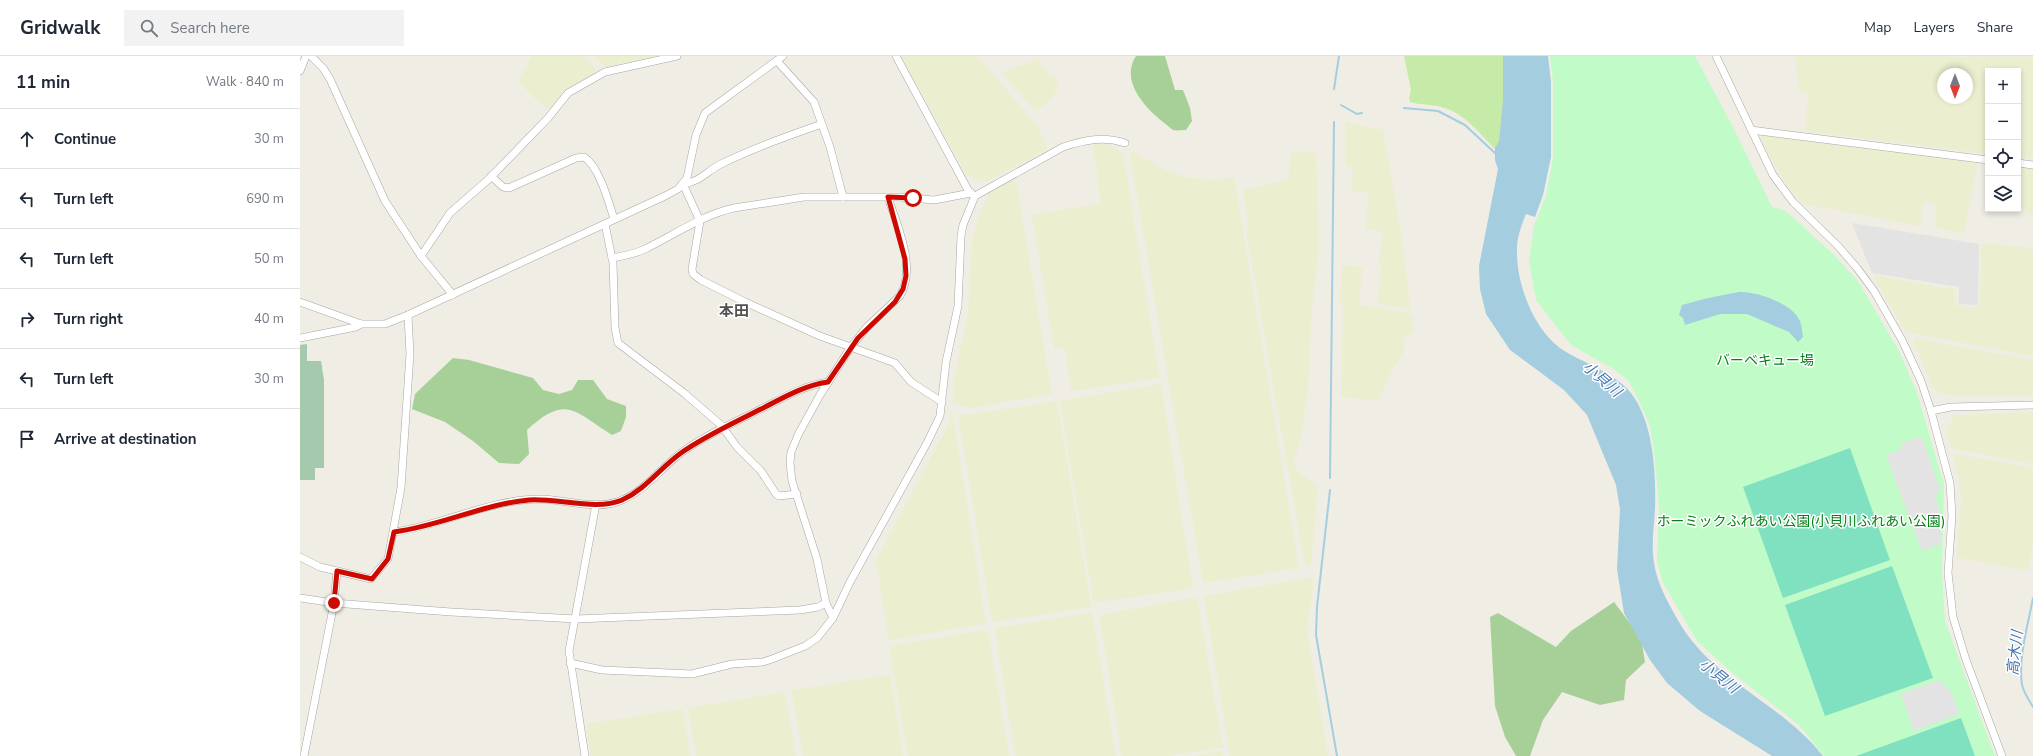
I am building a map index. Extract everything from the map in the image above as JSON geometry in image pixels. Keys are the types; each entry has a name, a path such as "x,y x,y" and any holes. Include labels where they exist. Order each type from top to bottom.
{"street":[{"path":"300,71 306,56"},
{"path":"311,56 323,68 330,79 385,201 420,256 453,295"},
{"path":"420,256 450,213 491,176 548,118 568,94 604,72 677,56"},
{"path":"300,302 361,324 385,324 453,295 665,196 683,184 689,174 698,130 705,113 783,56"},
{"path":"570,663 602,670 697,674 723,666 763,662 782,656 805,646 817,638 833,618 890,506 937,423 942,402 946,362 958,306 961,236 973,195 896,56"},
{"path":"1716,56 1773,175 1782,190 1838,246 1857,268 1874,291 1910,356 1931,411 1948,472 1952,498 1952,532 1948,573 1953,616 1966,660 2002,756"},
{"path":"777,61 811,98 830,147 843,197"},
{"path":"683,184 692,183 701,179 715,168 745,153 822,124"},
{"path":"1751,130 1985,160"},
{"path":"612,258 644,250 724,210 746,205 804,197 888,197 934,200 973,195 1063,147 1076,142 1097,138 1125,142"},
{"path":"491,176 503,187 509,188 576,158 584,157 589,161 602,185 614,219"},
{"path":"2021,164 2033,165"},
{"path":"683,184 700,221 692,269 696,276 745,302 820,336 895,363 911,382 942,402"},
{"path":"833,618 826,603 816,559 791,478 791,452 798,433 828,382 851,347 867,327 900,296 905,284 906,266 904,252 888,197"},
{"path":"605,224 612,258 615,328 618,344 684,392 723,429 740,450 761,471 776,494 797,494"},
{"path":"300,557 320,567 372,579 388,559 394,532 400,488 410,354 408,315"},
{"path":"300,338 356,327 361,324"},
{"path":"394,532 426,527 507,502 542,500 596,504 617,502 644,488 682,453 723,429 793,392 828,382"},
{"path":"1931,411 1951,407 2033,405"},
{"path":"584,756 569,651 596,504"},
{"path":"304,756 334,603 337,571"},
{"path":"300,598 334,603 576,619 800,610 818,607 826,603"}],"green space":[{"path":"532,56 583,56 595,68 594,74 565,90 551,108 548,108 536,100 518,82"},
{"path":"594,56 657,56 605,67"},
{"path":"901,56 978,56 1037,126 1048,149 986,182 967,176"},
{"path":"1136,56 1165,56 1175,90 1183,90 1190,108 1192,121 1186,130 1173,130 1156,116 1142,101 1136,92 1131,74 1132,65"},
{"path":"1404,56 1504,56 1506,69 1500,147 1496,150 1471,124 1450,110 1437,106 1410,102 1409,98 1411,90"},
{"name":"ホーミックふれあい公園(小貝川ふれあい公園)","path":"1550,56 1695,56 1733,127 1772,207 1786,211 1834,255 1857,280 1898,349 1916,390 1944,484 1942,572 1945,621 1995,756 1824,756 1799,725 1730,671 1697,641 1663,583 1657,562 1659,508 1654,449 1649,423 1639,401 1629,381 1612,368 1571,345 1536,300 1529,261 1534,226 1546,196 1553,158 1553,81"},
{"path":"1795,56 2033,57 2033,159 2021,157 2021,68 1985,68 1985,154 1805,131 1808,93 1799,92"},
{"path":"1038,59 1051,77 1054,75 1058,81 1058,86 1051,100 1035,111 1002,73"},
{"path":"1345,122 1383,130 1400,226 1411,310 1377,303 1382,266 1378,264 1383,232 1366,228 1368,193 1352,191 1353,167 1346,166"},
{"path":"1764,135 1978,160 1964,234 1934,227 1938,205 1924,201 1920,226 1803,204 1787,185 1770,158 1761,138"},
{"path":"1093,143 1110,145 1123,154 1160,378 1071,391 1065,348 1054,349 1032,215 1101,203"},
{"path":"1129,150 1169,172 1190,178 1214,180 1234,177 1299,568 1203,583"},
{"path":"1291,152 1316,153 1319,244 1311,321 1308,388 1301,437 1294,463 1298,472 1318,485 1311,566 1305,566 1246,230 1249,229 1243,190 1288,180"},
{"path":"2021,166 2033,168 2033,217 2021,204"},
{"path":"1013,180 1017,183 1052,394 969,408 953,402 954,378 968,314 972,239 979,215 989,193"},
{"path":"1981,243 2033,248 2033,356 1906,332 1874,278 1874,275 1955,290 1955,306 1980,307"},
{"path":"1342,265 1363,267 1359,305 1412,314 1413,332 1403,338 1404,351 1391,372 1378,401 1341,397 1343,304 1340,303"},
{"path":"1915,339 2033,360 2033,396 1962,396 1941,394 1933,388 1913,341"},
{"path":"307,344 307,361 321,361 324,380 324,468 315,468 315,480 300,480 300,345"},
{"path":"453,358 469,360 533,378 543,390 559,394 572,390 578,380 593,380 607,399 626,406 626,417 621,431 612,435 579,413 561,409 551,412 527,430 529,454 519,464 499,463 473,441 445,422 412,409 415,394"},
{"path":"1161,384 1193,588 1094,603 1060,401"},
{"path":"1057,401 1091,607 992,622 958,414 967,415"},
{"path":"952,411 986,623 889,640 876,560 949,423"},
{"path":"2033,412 2033,464 1951,448 1946,432 1954,415"},
{"path":"1850,448 1890,560 1783,598 1743,487"},
{"path":"1955,454 2033,468 2033,545 2028,569 2026,570 1958,558 1961,505 1960,485 1953,455"},
{"path":"1892,566 1933,678 1825,716 1785,605"},
{"path":"1314,577 1307,630 1328,756 1230,756 1204,596"},
{"path":"1197,597 1223,747 1169,756 1122,756 1099,615"},
{"path":"1614,602 1641,638 1645,662 1626,680 1624,700 1600,705 1562,692 1543,720 1530,756 1516,756 1505,737 1495,706 1490,617 1498,613 1556,647 1571,631"},
{"path":"1092,613 1116,756 1015,756 995,628"},
{"path":"986,630 988,632 1009,756 908,756 889,646"},
{"path":"890,675 903,756 803,756 792,690"},
{"path":"785,692 796,756 696,756 688,708"},
{"path":"682,709 690,756 591,756 586,724"},
{"path":"1961,718 1975,756 1856,756"},
{"path":"1223,751 1223,756 1193,756"}],"shaded area":[{"path":"1852,223 1979,244 1978,305 1959,304 1959,287 1872,273"},
{"path":"1922,437 1941,492 1935,494 1942,523 1941,544 1922,551 1886,455 1902,449 1901,445 1912,439"},
{"path":"1939,680 1951,691 1959,714 1914,731 1901,694"}],"water":[{"name":"小貝川","path":"1503,56 1548,56 1551,82 1551,157 1543,195 1535,217 1526,214 1517,243 1520,279 1529,306 1544,331 1553,342 1573,356 1615,378 1632,394 1638,404 1648,428 1653,455 1655,496 1653,536 1654,563 1658,580 1665,596 1682,627 1696,646 1713,663 1731,679 1789,722 1807,738 1823,756 1772,756 1700,711 1667,683 1650,660 1624,613 1617,569 1620,509 1616,485 1587,415 1564,390 1510,350 1486,314 1480,289 1479,266 1498,169 1495,160 1495,148 1499,141 1503,101"},
{"path":"1739,292 1764,296 1782,304 1796,315 1800,321 1803,337 1798,342 1789,332 1747,314 1720,314 1685,325 1683,318 1679,315 1682,305"}],"waterway":[{"path":"1334,89 1339,56"},
{"path":"1341,105 1357,114 1362,113"},
{"path":"1404,108 1438,111 1465,125 1496,154"},
{"path":"1330,478 1334,122"},
{"path":"1330,490 1317,607 1316,635 1337,756"},
{"name":"高木川","path":"2033,598 2021,663 2022,685 2033,707"}],"district":[{"name":"本田","path":"734,311"}],"route":[{"path":"334,603 337,571 372,579 388,559 394,532 426,527 467,513 507,502 542,500 609,504 617,502 644,488 664,468 689,448 734,422 802,388 828,382 851,347 867,327 884,310 895,302 902,293 906,276 905,259 888,197 913,198"}],"park label":[{"name":"バーベキュー場","path":"1765,360"}]}
